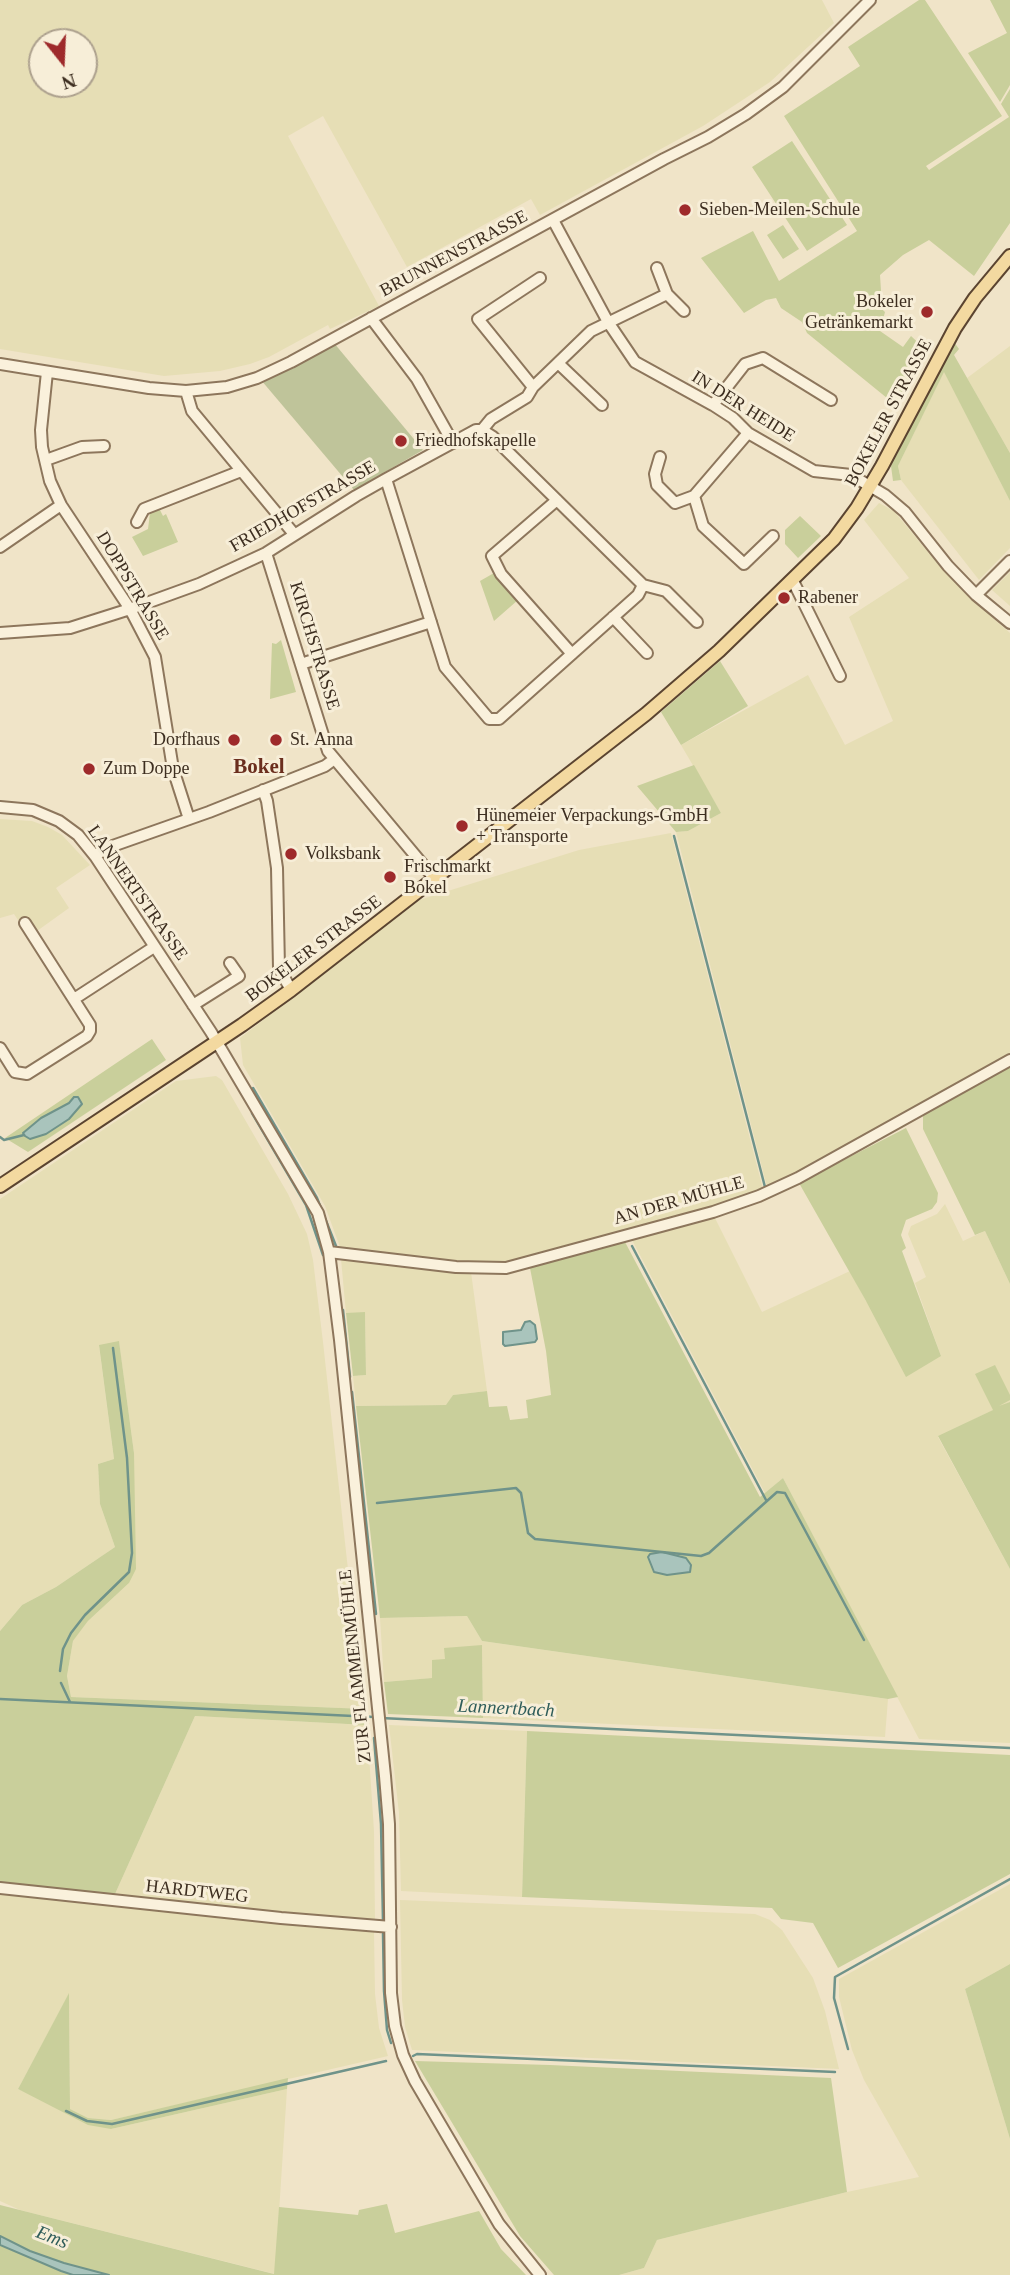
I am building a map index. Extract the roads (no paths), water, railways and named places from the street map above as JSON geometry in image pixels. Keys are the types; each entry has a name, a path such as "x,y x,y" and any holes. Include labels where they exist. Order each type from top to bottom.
{"main road":[{"name":"BOKELER STRASSE","path":"0,1186 217,1043 291,990 677,689 834,540 870,486 955,328 975,298 1010,256"}],"street":[{"name":"BRUNNENSTRASSE","path":"0,364 149,388 186,391 227,387 257,377 291,362 708,137 770,98 870,0"},
{"name":"IN DER HEIDE","path":"553,220 608,322 635,362 713,405 733,418 748,433 814,471 851,475 870,486 905,512 948,566 976,595 1010,623"},
{"path":"657,268 667,293 684,311"},
{"path":"533,387 478,319 540,278"},
{"name":"FRIEDHOFSTRASSE","path":"0,633 70,628 130,610 199,584 266,553 386,479 476,430 482,430 491,419 527,397 533,387 591,331 667,293"},
{"path":"371,318 417,379 453,443"},
{"path":"713,405 746,363 763,358 831,400"},
{"path":"559,364 602,405"},
{"name":"DOPPSTRASSE","path":"47,372 41,430 50,481 61,505 130,610 155,657 173,769 189,820"},
{"path":"186,391 192,411 294,534"},
{"path":"482,430 643,585 666,592 697,622"},
{"path":"660,457 655,474 657,485 675,503 694,496 748,433"},
{"path":"46,460 82,447 104,446"},
{"path":"137,522 144,509 240,471"},
{"path":"386,479 445,667 489,719 499,719 638,595 643,585"},
{"path":"694,496 703,526 744,564 774,536"},
{"path":"557,500 492,556 501,574 572,654"},
{"path":"0,547 61,505"},
{"name":"KIRCHSTRASSE","path":"266,553 328,751 435,878"},
{"path":"976,595 1010,561"},
{"path":"793,581 840,676"},
{"path":"613,617 647,653"},
{"path":"301,664 431,622"},
{"path":"95,856 104,849 189,820 333,760"},
{"path":"263,790 277,868 279,968 291,990"},
{"name":"LANNERTSTRASSE","path":"0,807 33,810 60,821 78,835 95,856 217,1043"},
{"path":"0,1048 15,1072 27,1074 87,1036 90,1025 25,923"},
{"path":"74,999 154,947"},
{"path":"193,1005 239,976 230,962"},
{"name":"ZUR FLAMMENMÜHLE","path":"217,1043 318,1213 329,1252 389,1824 391,1993 395,2026 407,2064 499,2224 540,2275"},
{"name":"AN DER MÜHLE","path":"329,1252 456,1267 506,1268 713,1212 759,1196 798,1178 1010,1060"},
{"name":"HARDTWEG","path":"0,1888 391,1927"}],"water":[{"path":"74,1097 78,1097 82,1104 69,1119 46,1134 30,1139 25,1136 23,1133 41,1118 69,1103"},
{"path":"530,1321 535,1325 535,1342 505,1346 503,1344 503,1332 521,1330 525,1322"},
{"path":"662,1552 686,1558 691,1565 690,1572 667,1575 654,1572 648,1557 650,1554"},
{"path":"0,2236 30,2251 109,2275 73,2275 61,2271 0,2245"}],"waterway":[{"path":"674,836 765,1187"},
{"path":"253,1088 317,1198 336,1246"},
{"path":"252,1113 306,1205 323,1255"},
{"path":"0,1137 4,1140 24,1135"},
{"path":"632,1246 766,1500"},
{"path":"343,1310 350,1377"},
{"path":"60,1671 63,1649 71,1633 85,1615 129,1572 132,1553 127,1458 113,1348"},
{"path":"352,1392 376,1614"},
{"path":"377,1503 516,1488 521,1493 528,1533 535,1539 701,1556 709,1553 777,1492 785,1493 864,1640"},
{"path":"61,1683 70,1702"},
{"name":"Lannertbach","path":"0,1699 374,1717"},
{"name":"Lannertbach","path":"381,1718 1010,1748"},
{"path":"374,1738 381,1824 383,1921"},
{"path":"848,2049 834,1998 835,1977 1010,1879"},
{"path":"383,1934 384,1991 387,2030 391,2043"},
{"path":"413,2056 417,2054 835,2072"},
{"path":"66,2111 87,2121 112,2124 386,2061"}],"place":[{"name":"Sieben-Meilen-Schule","path":"685,210"},
{"name":"Bokeler Getränkemarkt","path":"927,312"},
{"name":"Friedhofskapelle","path":"401,441"},
{"name":"Rabener","path":"784,598"},
{"name":"Dorfhaus","path":"234,740"},
{"name":"St. Anna","path":"276,740"},
{"name":"Zum Doppe","path":"89,769"},
{"name":"Hünemeier Verpackungs-GmbH + Transporte","path":"462,826"},
{"name":"Volksbank","path":"291,854"},
{"name":"Frischmarkt Bokel","path":"390,877"}],"district":[{"name":"Bokel","path":"259,768"}],"water label":[{"name":"Ems","path":"52,2238"}]}
